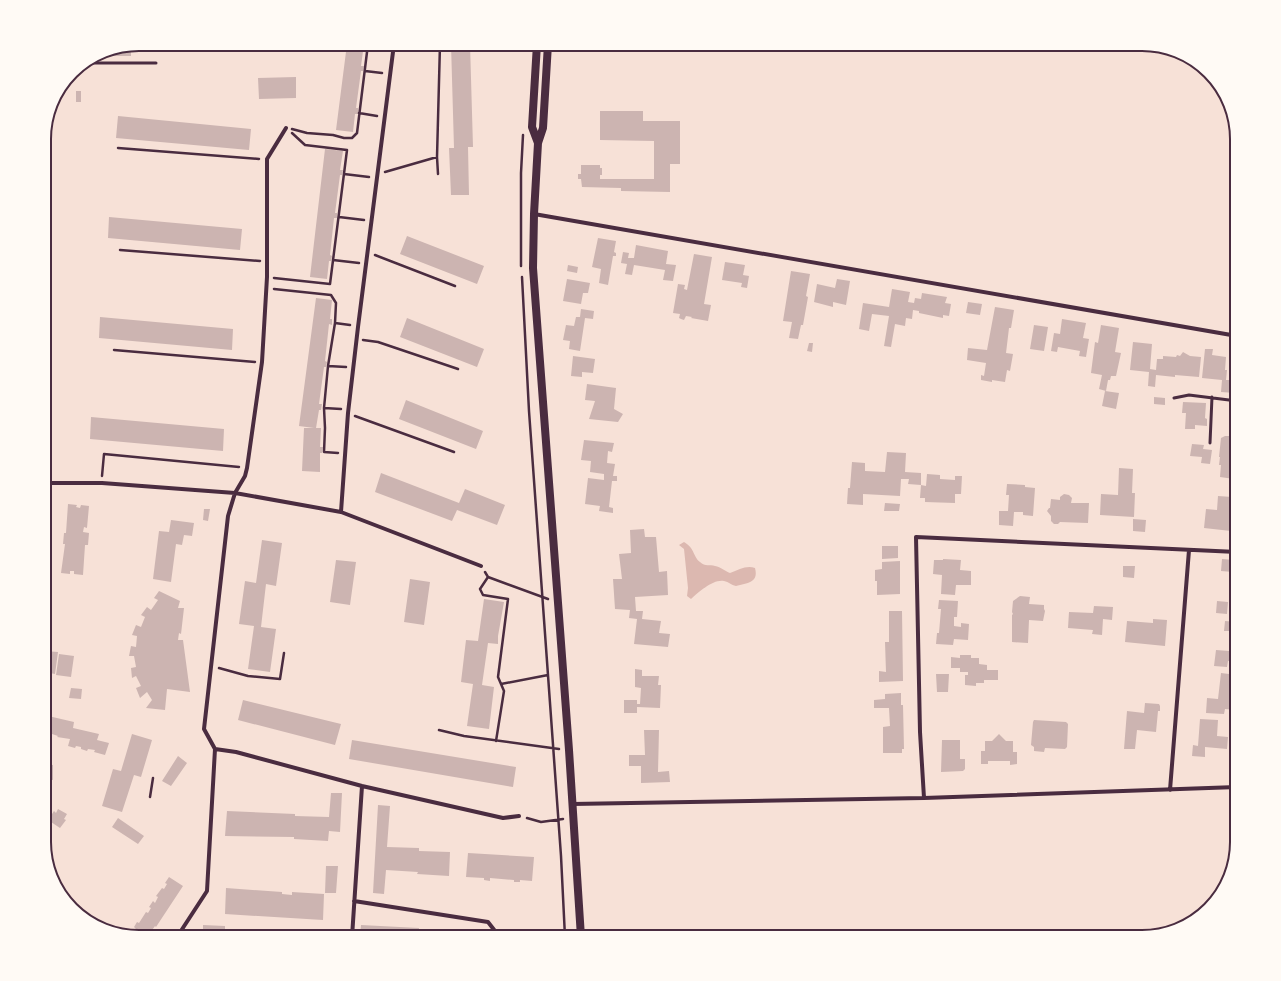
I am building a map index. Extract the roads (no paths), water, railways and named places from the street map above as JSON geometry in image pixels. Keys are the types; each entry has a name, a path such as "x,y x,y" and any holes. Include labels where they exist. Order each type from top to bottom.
{"main road":[{"path":"537,51 532,127 538,143"},
{"path":"548,51 544,128 538,143 533,268 574,817 581,930"}],"street":[{"path":"341,512 348,412 356,340 393,51"},
{"path":"182,930 207,891 215,749 204,729 228,516 235,493 245,476 247,468 262,362 267,277 267,159 286,128"},
{"path":"534,214 1230,335"},
{"path":"51,483 102,483 235,493 341,512 481,566"},
{"path":"924,798 920,732 916,537 1230,552"},
{"path":"1170,790 1189,550"},
{"path":"215,749 236,752 362,786 503,818 519,816"},
{"path":"352,930 362,786"},
{"path":"572,804 924,798 1230,787"},
{"path":"354,901 488,922 494,930"}],"lane":[{"path":"95,63 156,63"},
{"path":"1174,398 1188,395 1230,400"},
{"path":"1210,443 1212,397"}]}
